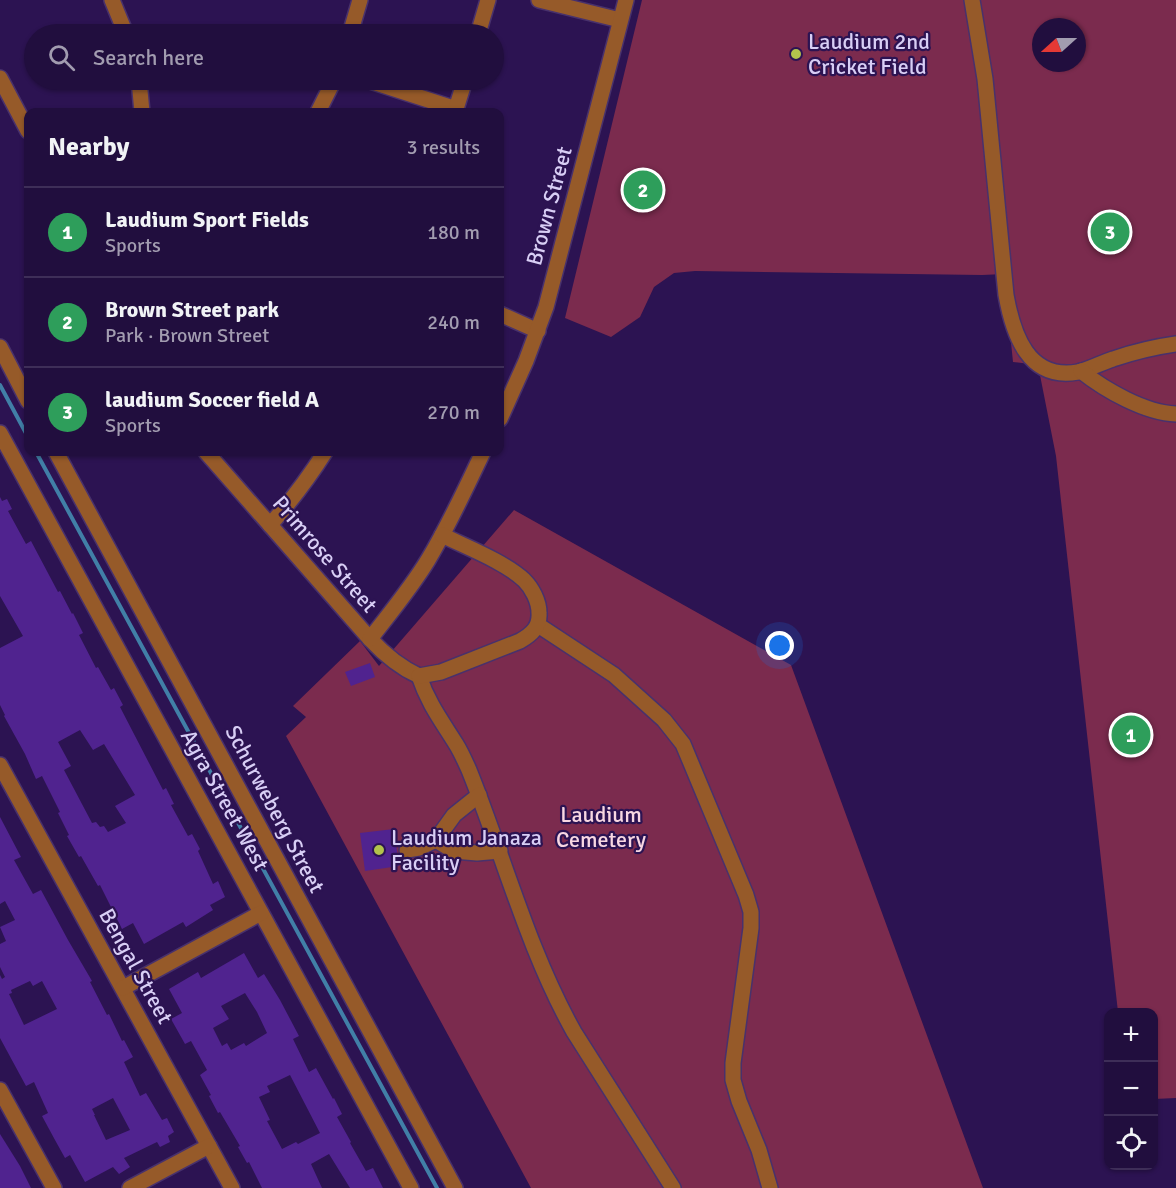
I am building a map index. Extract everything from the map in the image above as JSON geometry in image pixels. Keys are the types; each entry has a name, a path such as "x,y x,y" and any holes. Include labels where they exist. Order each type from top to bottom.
{"street":[{"path":"112,0 122,24"},
{"path":"353,24 360,0"},
{"path":"481,24 488,0"},
{"path":"538,0 621,20"},
{"name":"Brown Street","path":"504,410 546,307 626,0"},
{"path":"972,0 985,79 1005,284 1012,325 1021,345 1038,364 1058,372 1081,371 1142,350 1176,344"},
{"path":"0,78 24,123"},
{"path":"140,90 142,108"},
{"path":"320,108 329,90"},
{"path":"396,90 447,108"},
{"path":"457,108 462,90"},
{"path":"504,316 538,331"},
{"path":"0,347 24,393"},
{"path":"1081,371 1102,387 1149,409 1176,414"},
{"name":"Agra Street West","path":"0,433 411,1188"},
{"name":"Schurweberg Street","path":"58,456 455,1188"},
{"name":"Primrose Street","path":"210,456 387,657 418,676"},
{"path":"270,525 294,497 322,456"},
{"path":"370,639 428,561 481,456"},
{"path":"442,535 502,565 525,581 533,591 539,606 538,625 530,635 520,641 441,672 418,676 423,691 458,746 479,795 548,981 560,1006 574,1032 673,1188"},
{"path":"538,625 614,675 664,720 683,744 746,895 751,912 751,928 732,1080 759,1150 770,1188"},
{"name":"Bengal Street","path":"0,765 232,1188"},
{"path":"407,850 419,849 436,840 454,815 479,795"},
{"path":"436,840 454,851 477,853 500,851"},
{"path":"123,988 261,913"},
{"path":"0,1090 54,1188"},
{"path":"129,1188 209,1146"}],"green space":[{"path":"642,0 1176,0 1176,1098 1158,1099 1158,1008 1118,1008 1056,456 1038,365 1013,362 1004,274 695,271 674,273 654,287 640,317 611,337 565,318"},
{"name":"Laudium Cemetery","path":"514,510 791,665 983,1188 531,1188 286,736 306,717 293,706 360,641 379,666"}],"building":[{"path":"0,497 2,501 7,499 12,509 8,511 26,544 31,541 58,592 60,591 73,613 83,633 79,635 96,668 98,667 111,690 114,688 123,705 120,707 163,790 166,788 174,804 171,805 188,836 192,834 200,849 198,851 213,884 218,881 225,897 210,905 213,910 186,927 183,922 144,944 133,923 122,929 100,885 98,886 67,836 69,835 58,813 60,812 42,776 36,779 0,705 0,648 23,636 0,596","holes":["80,730 93,750 104,744 135,795 115,806 126,823 108,832 104,826 100,827 96,822 92,823 64,770 71,766 58,742"]},
{"path":"370,663 375,677 351,686 345,672"},
{"path":"0,817 21,857 14,860 33,894 41,890 92,981 90,982 107,1015 109,1014 122,1041 124,1040 133,1057 124,1062 140,1096 146,1093 162,1120 167,1118 174,1132 168,1136 170,1142 160,1147 157,1142 124,1158 130,1167 119,1174 113,1167 85,1182 70,1155 65,1158 42,1116 48,1113 34,1082 26,1086 0,1038 0,975 2,979 5,977 0,967 0,944 6,941 0,927 15,920 5,901 0,904","holes":["30,981 33,986 42,981 57,1009 24,1025 9,994 12,993 11,990","113,1098 130,1130 106,1140 92,1109"]},
{"name":"Laudium Janaza Facility","path":"394,829 399,866 365,871 360,833"},
{"path":"244,953 258,978 264,974 299,1036 293,1039 309,1072 316,1068 342,1114 337,1117 350,1143 366,1171 373,1168 383,1188 350,1188 329,1154 311,1164 322,1188 262,1188 249,1162 247,1163 238,1147 240,1146 209,1096 211,1095 200,1075 207,1070 191,1041 185,1044 171,1019 182,1013 169,989 198,972 201,978","holes":["245,993 267,1033 246,1046 244,1043 231,1050 227,1043 222,1046 213,1028 229,1019 221,1006","290,1075 320,1133 282,1149 267,1121 270,1120 259,1097 270,1092 267,1086"]},
{"path":"0,1134 20,1166 31,1188 0,1188"}],"waterway":[{"path":"0,385 24,430"},
{"path":"38,456 437,1188"}],"place":[{"name":"Laudium 2nd Cricket Field","path":"796,54"},
{"name":"Brown Street park","path":"643,190"},
{"name":"laudium Soccer field A","path":"1110,232"},
{"name":"Laudium Sport Fields","path":"1131,735"},
{"name":"Laudium Janaza Facility","path":"379,850"}]}
